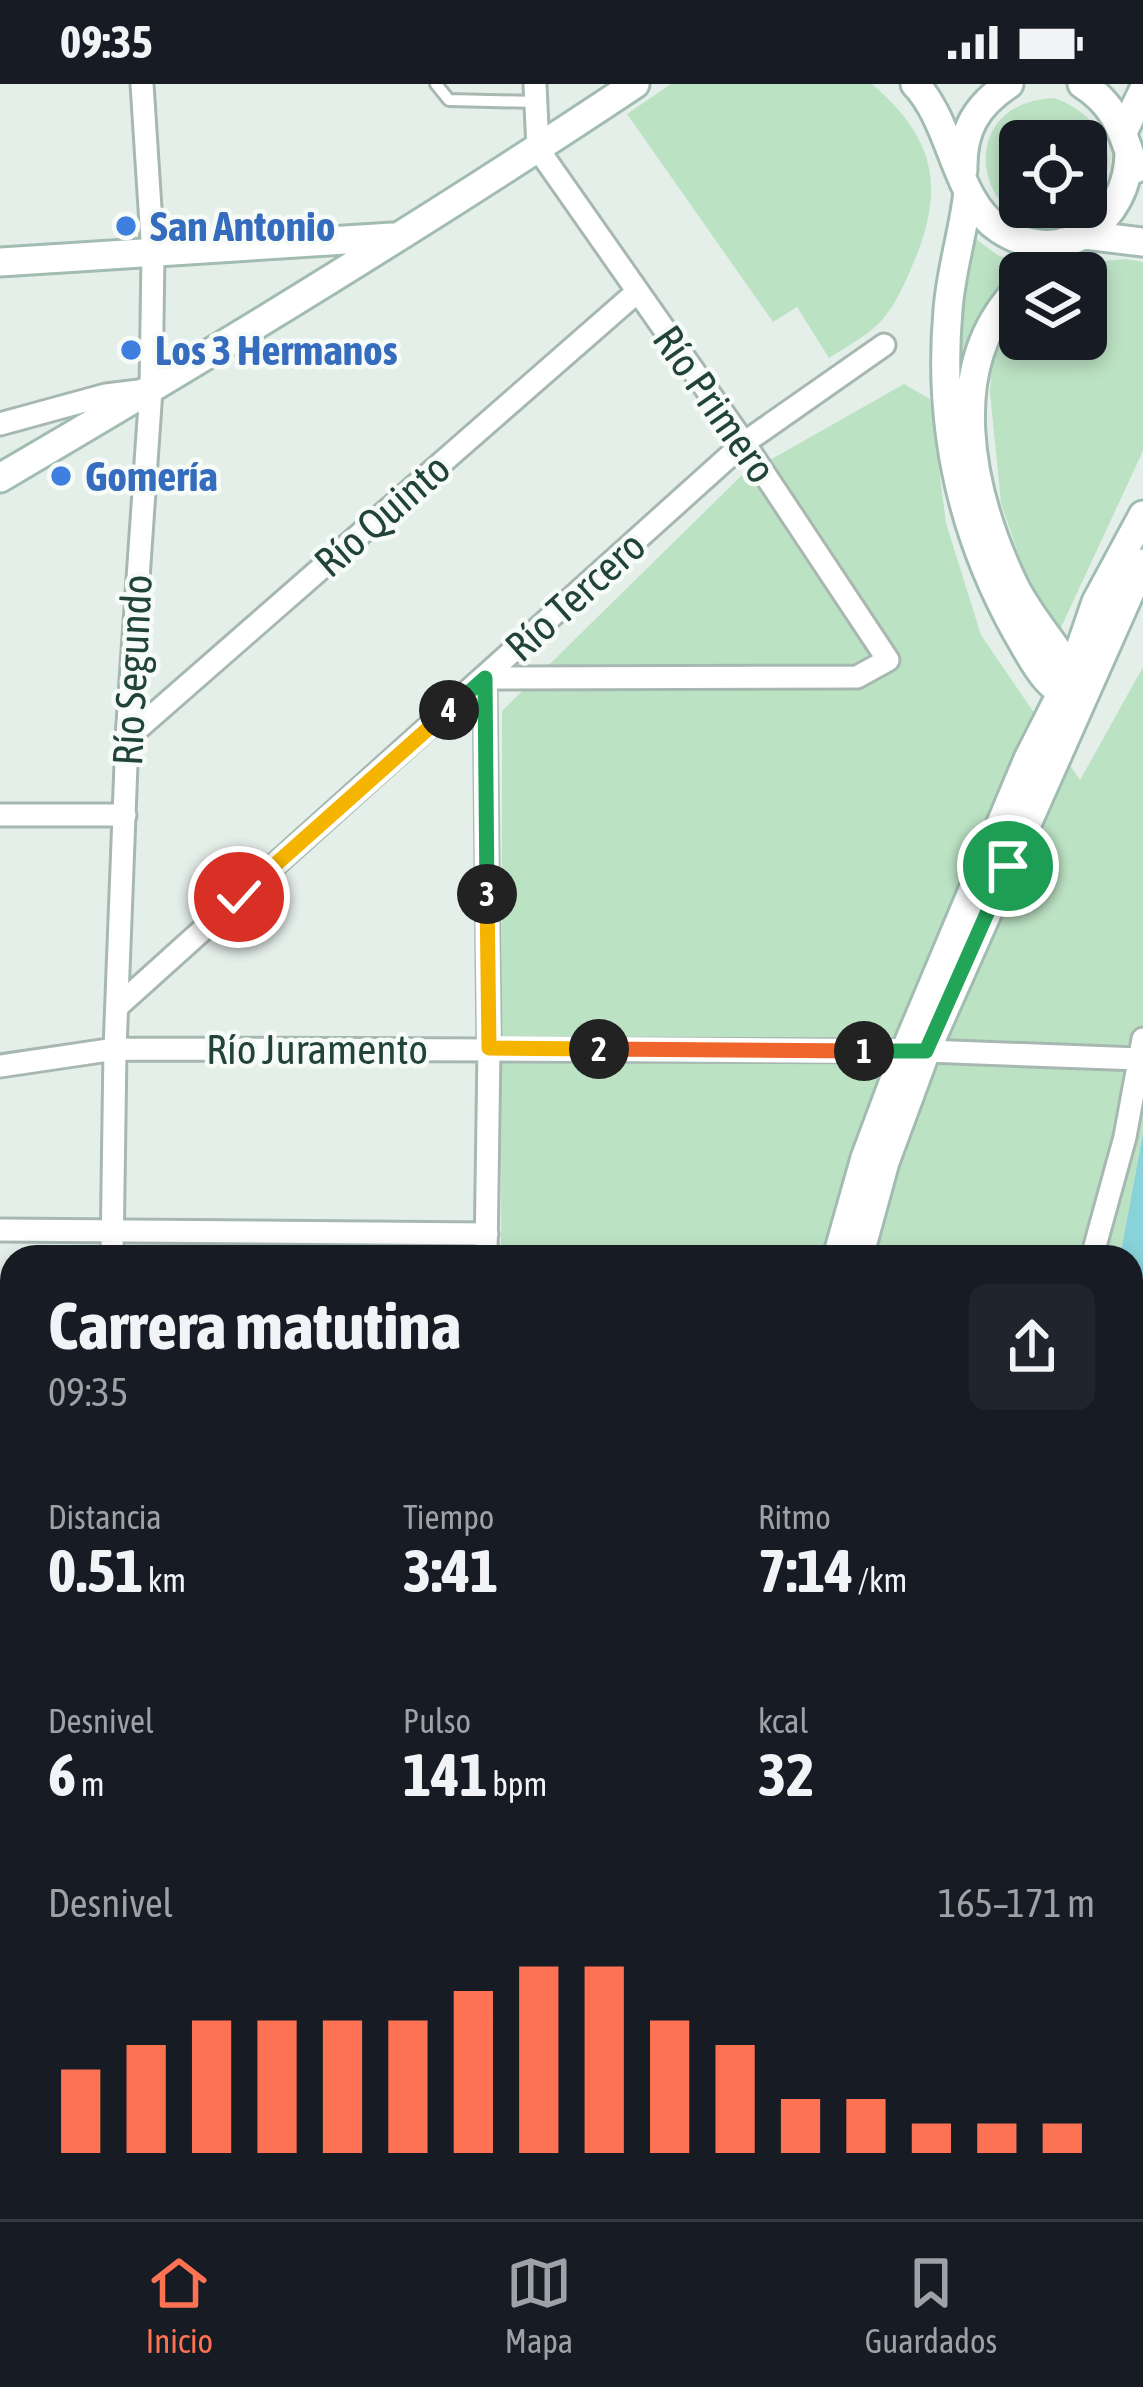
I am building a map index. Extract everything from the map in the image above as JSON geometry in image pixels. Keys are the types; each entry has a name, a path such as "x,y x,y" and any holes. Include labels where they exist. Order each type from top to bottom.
{"main road":[{"path":"0,478 151,390 635,84"},
{"path":"915,84 946,132 980,212 997,228 1040,244 1074,238 1143,242"},
{"path":"1009,84 988,98 971,120 963,146 965,183 947,314 948,419 955,473 985,570 1037,668 1073,688"},
{"path":"1082,84 1114,110 1143,190"},
{"path":"1058,252 1115,207 1129,171 1127,141 1143,91"},
{"path":"0,262 396,236"},
{"path":"999,312 979,346 970,393 976,463 986,512 1013,583 1073,688"},
{"path":"1073,688 1096,602 1143,514"},
{"path":"841,1245 866,1158 915,1051 1028,759 1143,563"},
{"path":"862,1245 915,1051"}],"street":[{"name":"Río Segundo","path":"112,1245 127,738 151,390 153,255 142,84"},
{"path":"536,93 538,149"},
{"name":"Río Primero","path":"485,678 857,677 888,660 744,443 538,149"},
{"name":"Río Quinto","path":"127,738 637,292"},
{"name":"Río Tercero","path":"117,1007 744,443 884,345"},
{"path":"0,424 106,395 151,390"},
{"path":"485,678 487,1245"},
{"path":"0,815 124,814"},
{"name":"Río Juramento","path":"0,1066 115,1049 1141,1049"},
{"path":"1095,1245 1125,1137 1141,1049"},
{"path":"0,1230 487,1234"}],"lane":[{"path":"436,84 449,100 536,93"}],"green space":[{"path":"671,84 872,84 910,124 929,165 929,211 903,286 871,331 829,358 797,307 773,322 627,114"},
{"path":"1054,98 1090,120 1002,120 1020,106"},
{"path":"998,123 999,198 987,170 987,146"},
{"path":"973,237 999,256 999,292 973,328 966,347 961,390 965,451 952,355"},
{"path":"1107,261 1143,262 1143,451 1058,634 1028,583 1001,503 990,393 993,344 999,335 999,360 1107,360"},
{"path":"904,384 930,399 946,523 981,635 1080,780 1143,667 1143,1133 1122,1245 501,1245 502,711 740,477"}],"water":[{"path":"1143,1133 1143,1245 1122,1245"}],"place":[{"name":"San Antonio","path":"126,226"},
{"name":"Los 3 Hermanos","path":"131,350"},
{"name":"Gomería","path":"61,476"}],"route":[{"path":"239,897 485,678 489,1048 926,1051 1008,866"}]}
